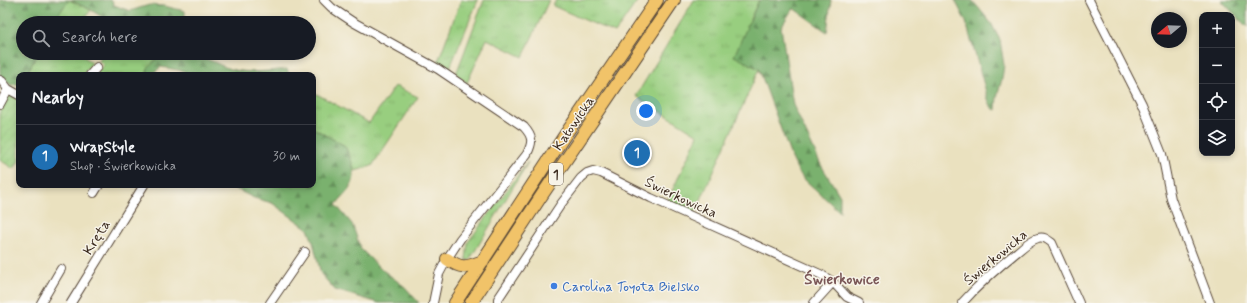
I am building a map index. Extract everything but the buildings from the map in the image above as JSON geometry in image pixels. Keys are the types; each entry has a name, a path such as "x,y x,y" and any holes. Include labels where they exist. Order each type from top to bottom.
{"main road":[{"name":"Katowicka","path":"455,303 563,138 657,0"},
{"name":"Katowicka","path":"471,303 674,0"},
{"path":"447,259 463,267 483,261"}],"street":[{"path":"324,0 332,8 353,22 450,77 524,127 532,140 527,154 460,239 447,259 439,274 433,303"},
{"path":"1090,0 1142,104 1162,154 1170,199 1210,303"},
{"path":"93,72 97,67"},
{"path":"0,80 8,89 16,93"},
{"path":"0,104 8,89"},
{"name":"Świerkowicka","path":"498,303 498,299 561,204 581,178 587,173 593,171 601,173 651,198 820,274 832,282 847,297 858,303"},
{"path":"94,193 97,188"},
{"name":"Kręta","path":"71,303 142,188"},
{"name":"Świerkowicka","path":"962,303 976,287 1030,241 1039,238 1046,238 1052,243 1080,303"},
{"path":"270,303 305,252"},
{"path":"41,303 61,269"},
{"path":"814,303 832,282"}],"green space":[{"path":"0,0 69,0 57,16 16,16 16,60 34,60 28,72 16,72 16,84 11,85 0,77"},
{"path":"69,0 91,10 86,16 57,16"},
{"path":"70,0 111,0 114,5 130,11 149,5 164,6 185,11 185,16 101,16"},
{"path":"461,0 478,0 449,70 437,64"},
{"path":"484,0 549,0 523,57 487,39 467,83 456,74"},
{"path":"556,0 638,0 615,33 553,6"},
{"path":"694,0 759,0 750,19 759,69 695,213 667,202 698,135 636,96"},
{"path":"759,0 831,0 827,32 793,8 781,27 793,105 821,165 840,196 840,212 804,179 798,171 790,154 759,69 734,56"},
{"path":"955,0 972,0 991,23 1000,40 1004,65 997,97 996,110 992,108 988,99 966,22"},
{"path":"1221,0 1247,0 1247,27 1235,15 1235,12 1233,12"},
{"path":"34,60 88,60 92,63 85,72 28,72"},
{"path":"155,60 148,68 147,72 98,72 103,65 99,61"},
{"path":"155,60 210,60 238,71 259,72 185,72 161,67 155,72 147,72 148,68"},
{"path":"287,69 288,72 259,72"},
{"path":"395,86 418,97 372,166 355,171 345,146 316,130 316,94 369,123"},
{"path":"9,93 16,97 16,166 14,169 0,160 0,112"},
{"path":"316,130 345,146 350,156 354,177 349,190 336,205 352,224 361,249 380,268 405,287 419,303 379,303 335,290 321,274 308,229 272,203 254,198 234,188 316,188"},
{"path":"528,162 469,261 466,259 468,242"}],"place":[{"name":"WrapStyle","path":"637,153"},
{"name":"Carolina Toyota Bielsko","path":"554,286"}],"district":[{"name":"Świerkowice","path":"842,279"}]}
